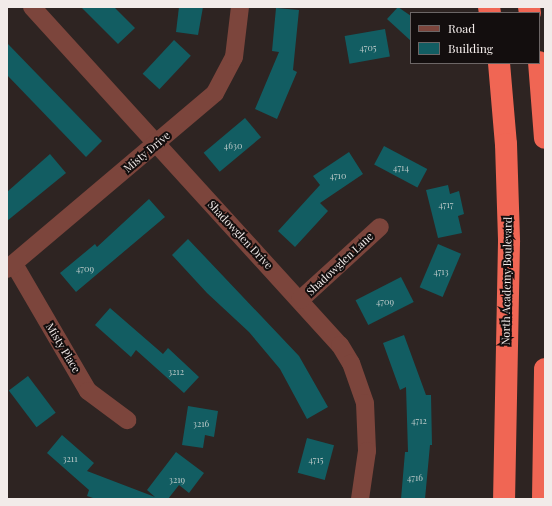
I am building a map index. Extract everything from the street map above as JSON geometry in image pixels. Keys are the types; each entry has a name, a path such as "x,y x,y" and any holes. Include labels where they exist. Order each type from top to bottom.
{"highway":[{"name":"North Academy Boulevard","path":"499,64 506,144 509,242 504,499"},
{"path":"541,66 545,138"},
{"path":"543,499 545,369"}],"street":[{"name":"Shadowglen Drive","path":"32,7 340,345 361,390 368,426 360,499"},
{"name":"Misty Drive","path":"10,267 215,93 224,82 234,57 240,7"},
{"name":"Shadowglen Lane","path":"300,300 380,227"},
{"name":"Misty Place","path":"10,267 88,391 127,420"}],"building":[{"path":"81,7 114,7 135,28 118,44"},
{"path":"179,7 203,7 198,35 176,32"},
{"path":"398,7 410,15 410,40 387,19"},
{"path":"276,8 299,10 293,70 297,72 277,119 255,109 279,52 272,51"},
{"path":"385,29 390,57 349,64 345,36"},
{"path":"174,40 191,56 159,89 143,74"},
{"path":"7,43 102,141 86,157 7,75"},
{"path":"245,118 261,137 220,172 204,153"},
{"path":"384,146 427,169 417,188 374,165"},
{"path":"349,152 363,174 320,203 328,211 295,247 278,231 320,185 313,176"},
{"path":"50,154 66,173 7,221 7,192"},
{"path":"448,185 450,194 459,191 464,214 458,216 462,233 438,238 426,190"},
{"path":"149,199 165,217 76,292 60,273 95,244 97,247"},
{"path":"188,239 299,356 328,407 307,419 280,369 249,332 207,293 172,255"},
{"path":"438,244 461,254 443,297 420,287"},
{"path":"401,277 414,302 368,325 356,300"},
{"path":"110,308 163,354 168,348 199,377 184,393 136,350 131,357 95,325"},
{"path":"404,335 426,395 431,395 432,445 430,445 425,499 401,499 405,452 408,452 406,387 400,390 383,343"},
{"path":"28,376 56,413 37,427 9,390"},
{"path":"188,406 218,411 214,437 205,435 203,448 182,445"},
{"path":"62,435 94,463 87,471 155,497 147,490 176,452 204,473 189,493 179,485 168,499 96,499 87,496 89,490 47,453"},
{"path":"307,438 334,445 325,480 298,473"}]}
